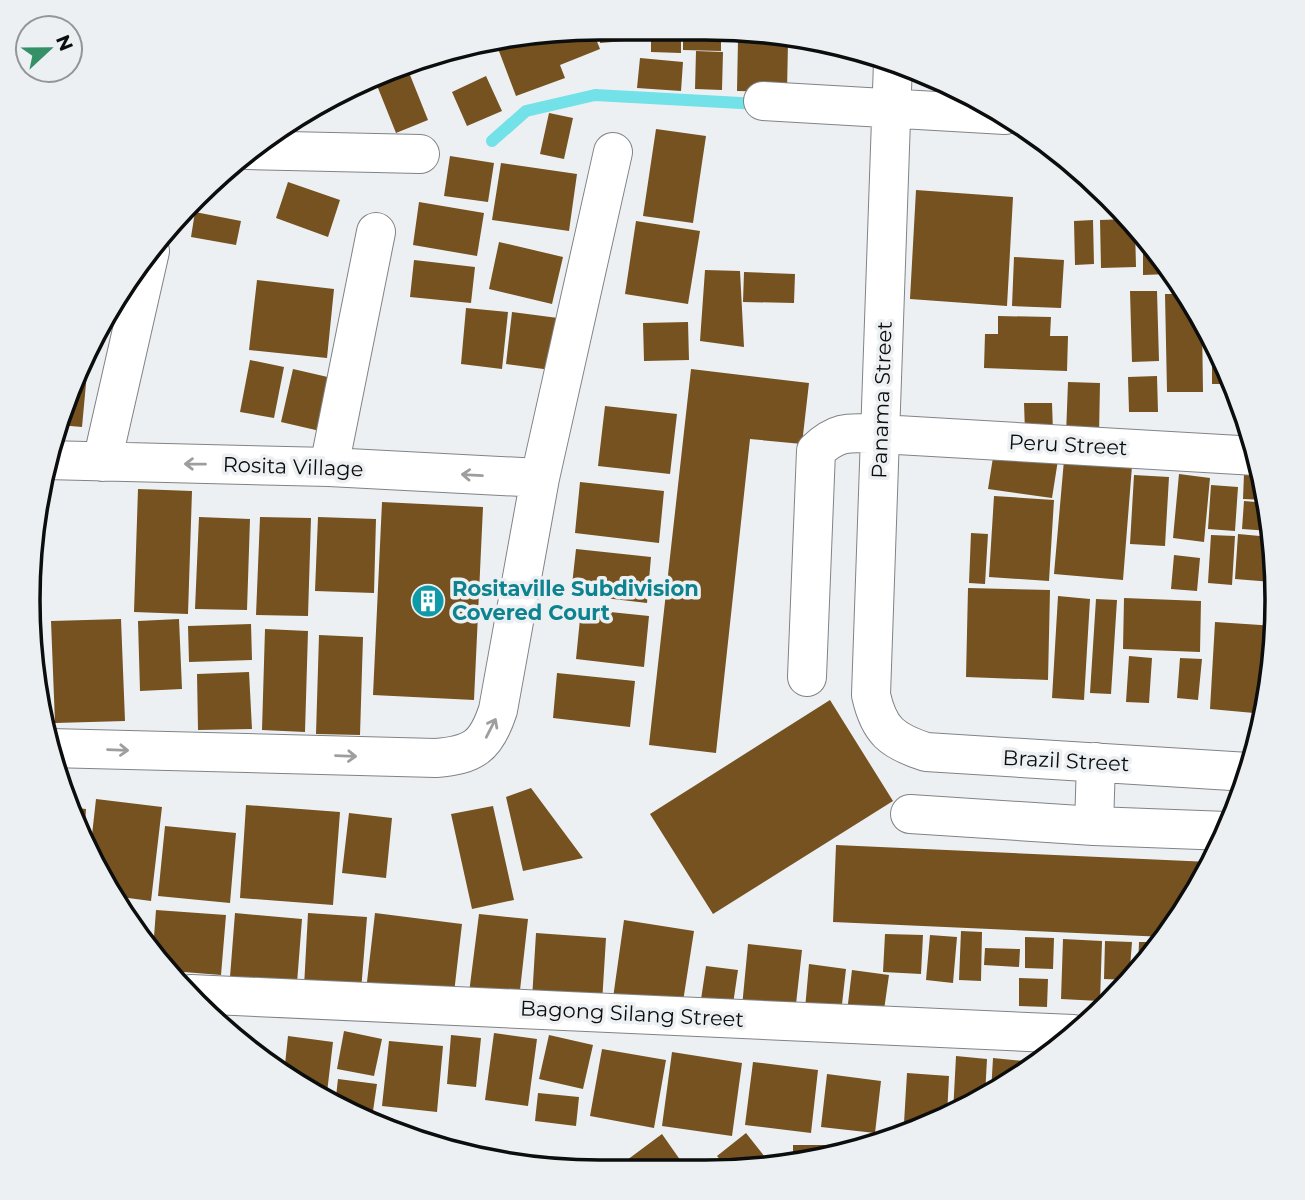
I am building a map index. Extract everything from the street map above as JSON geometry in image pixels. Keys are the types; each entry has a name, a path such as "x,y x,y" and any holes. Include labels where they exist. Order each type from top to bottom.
{"street":[{"name":"Panama Street","path":"888,735 875,714 871,695 893,73"},
{"path":"763,101 983,114"},
{"path":"267,150 420,154"},
{"path":"60,748 436,758 461,756 480,745 492,728 498,710 540,478 613,152"},
{"path":"329,467 376,232"},
{"path":"102,462 144,276"},
{"name":"Peru Street","path":"807,677 816,451 829,438 845,433 880,434 1246,455"},
{"name":"Rosita Village","path":"58,460 329,467 540,478"},
{"name":"Brazil Street","path":"888,735 926,752 1238,771"},
{"path":"1094,826 1096,762"},
{"path":"910,814 1215,831"},
{"name":"Bagong Silang Street","path":"203,995 1059,1033"}],"building":[{"path":"596,40 600,49 560,65 565,78 516,96 498,50 563,41"},
{"path":"600,40 637,40 600,43"},
{"path":"651,40 681,40 681,53 651,52"},
{"path":"683,40 721,40 721,51 683,50"},
{"path":"738,41 788,47 787,92 737,91"},
{"path":"696,51 723,52 722,90 695,89"},
{"path":"640,58 683,62 681,91 637,88"},
{"path":"410,74 428,120 396,133 378,87"},
{"path":"486,76 502,111 467,126 452,92"},
{"path":"549,113 573,118 564,159 540,154"},
{"path":"656,129 706,136 693,223 643,216"},
{"path":"450,156 494,163 488,202 444,196"},
{"path":"501,163 577,174 569,231 492,220"},
{"path":"288,182 340,200 328,237 276,218"},
{"path":"916,190 1013,197 1007,306 910,299"},
{"path":"419,202 484,213 477,256 413,245"},
{"path":"196,212 241,221 236,245 191,237"},
{"path":"1115,219 1135,242 1136,267 1101,268 1100,220"},
{"path":"1093,220 1094,264 1075,265 1074,221"},
{"path":"636,221 700,231 688,304 625,294"},
{"path":"499,242 563,257 552,304 489,289"},
{"path":"1143,252 1160,274 1143,275"},
{"path":"1014,257 1064,260 1061,308 1012,306"},
{"path":"414,260 475,267 471,303 410,297"},
{"path":"705,270 740,271 744,347 700,341"},
{"path":"744,272 795,274 794,303 743,302"},
{"path":"257,280 334,289 327,358 249,350"},
{"path":"1130,291 1157,291 1159,361 1132,362"},
{"path":"1165,294 1173,294 1202,343 1203,392 1167,392"},
{"path":"466,308 508,312 502,369 461,364"},
{"path":"512,312 558,318 551,370 506,364"},
{"path":"998,316 1051,317 1050,336 1068,336 1067,371 984,368 985,334 998,334"},
{"path":"688,322 689,360 644,361 643,323"},
{"path":"250,360 284,367 274,418 240,412"},
{"path":"1212,363 1221,384 1212,384"},
{"path":"293,369 332,378 320,431 281,422"},
{"path":"691,369 809,383 802,444 750,439 716,753 649,745"},
{"path":"1157,376 1158,412 1129,412 1128,377"},
{"path":"87,378 82,427 68,426"},
{"path":"1068,382 1100,383 1099,435 1066,435"},
{"path":"1024,403 1052,403 1053,432 1025,432"},
{"path":"605,406 677,414 670,474 598,466"},
{"path":"994,451 1058,460 1052,498 988,489"},
{"path":"1064,460 1132,466 1123,580 1054,574"},
{"path":"1179,474 1210,478 1204,542 1173,538"},
{"path":"1244,474 1250,474 1255,500 1243,499"},
{"path":"1134,475 1169,477 1165,546 1130,544"},
{"path":"580,482 664,491 659,543 575,533"},
{"path":"1211,485 1238,487 1235,531 1208,529"},
{"path":"138,489 192,491 188,614 134,612"},
{"path":"994,496 1054,500 1049,581 989,577"},
{"path":"1244,501 1256,502 1260,530 1242,529"},
{"name":"Rositaville Subdivision Covered Court","path":"382,502 483,507 474,700 373,695"},
{"path":"199,517 250,519 247,610 195,609"},
{"path":"260,517 311,518 308,616 256,615"},
{"path":"318,517 376,519 374,593 315,591"},
{"path":"971,533 988,534 985,584 969,583"},
{"path":"1238,534 1261,536 1264,581 1235,579"},
{"path":"1211,535 1235,536 1232,585 1208,583"},
{"path":"576,549 651,557 647,603 571,594"},
{"path":"1174,555 1200,558 1197,591 1171,589"},
{"path":"968,588 1050,590 1048,680 966,677"},
{"path":"1058,596 1090,599 1084,700 1052,698"},
{"path":"1124,598 1201,601 1200,652 1123,649"},
{"path":"1096,599 1117,600 1111,694 1090,693"},
{"path":"581,609 649,616 644,667 576,659"},
{"path":"121,619 125,721 55,723 51,621"},
{"path":"179,619 182,689 140,691 138,621"},
{"path":"1215,622 1264,625 1253,713 1210,709"},
{"path":"251,624 252,660 189,662 188,626"},
{"path":"265,629 308,631 305,732 262,730"},
{"path":"319,635 363,637 360,735 316,734"},
{"path":"1129,656 1152,658 1149,703 1126,702"},
{"path":"1180,658 1202,659 1198,700 1177,698"},
{"path":"249,672 252,729 198,730 197,674"},
{"path":"557,673 635,681 630,727 553,718"},
{"path":"830,700 893,801 713,914 650,814"},
{"path":"531,788 583,858 523,871 506,797"},
{"path":"96,799 162,807 151,901 126,898 92,835"},
{"path":"246,805 340,812 333,905 240,898"},
{"path":"493,806 514,900 472,909 451,814"},
{"path":"349,813 392,818 386,878 342,873"},
{"path":"165,826 236,833 230,903 158,896"},
{"path":"836,845 1200,862 1152,936 833,922"},
{"path":"156,910 226,915 221,975 182,972 154,938"},
{"path":"235,913 302,919 297,983 230,977"},
{"path":"308,913 367,917 361,991 304,987"},
{"path":"375,913 462,924 454,993 367,982"},
{"path":"479,914 528,919 519,999 469,993"},
{"path":"624,920 694,931 682,1008 613,998"},
{"path":"961,931 982,932 981,981 959,980"},
{"path":"536,933 606,938 602,1003 532,999"},
{"path":"885,934 923,935 921,974 883,972"},
{"path":"930,935 957,937 953,983 926,980"},
{"path":"1025,937 1054,938 1053,969 1025,968"},
{"path":"1063,939 1102,941 1100,997 1096,1001 1061,999"},
{"path":"1105,941 1132,942 1130,964 1116,979 1104,979"},
{"path":"1139,942 1148,942 1139,954"},
{"path":"748,944 802,950 795,1013 742,1007"},
{"path":"985,948 1020,949 1019,967 984,965"},
{"path":"809,964 846,969 841,1013 805,1009"},
{"path":"706,966 738,970 732,1011 700,1006"},
{"path":"852,970 889,975 883,1017 847,1012"},
{"path":"1019,978 1048,979 1047,1007 1019,1006"},
{"path":"344,1031 382,1039 374,1076 337,1069"},
{"path":"494,1033 537,1039 528,1106 485,1100"},
{"path":"451,1035 481,1038 476,1087 447,1084"},
{"path":"549,1035 593,1045 583,1089 539,1079"},
{"path":"288,1036 333,1042 327,1089 285,1062"},
{"path":"389,1041 443,1046 437,1112 382,1106"},
{"path":"602,1049 666,1060 654,1128 590,1116"},
{"path":"672,1052 742,1063 732,1136 662,1126"},
{"path":"956,1056 987,1059 986,1085 954,1102"},
{"path":"993,1058 1022,1061 1016,1065 992,1081"},
{"path":"753,1062 818,1070 811,1133 745,1125"},
{"path":"907,1073 949,1076 948,1104 904,1123"},
{"path":"827,1074 881,1081 875,1133 821,1127"},
{"path":"338,1079 377,1084 373,1111 336,1094"},
{"path":"538,1093 579,1097 576,1126 535,1121"},
{"path":"746,1133 765,1156 720,1160 717,1156"},
{"path":"662,1134 680,1160 627,1160"},
{"path":"793,1145 832,1145 814,1149 793,1152"}],"waterway":[{"path":"492,141 526,111 595,95 759,104"}],"place":[{"name":"Rositaville Subdivision Covered Court","path":"428,601"}]}
